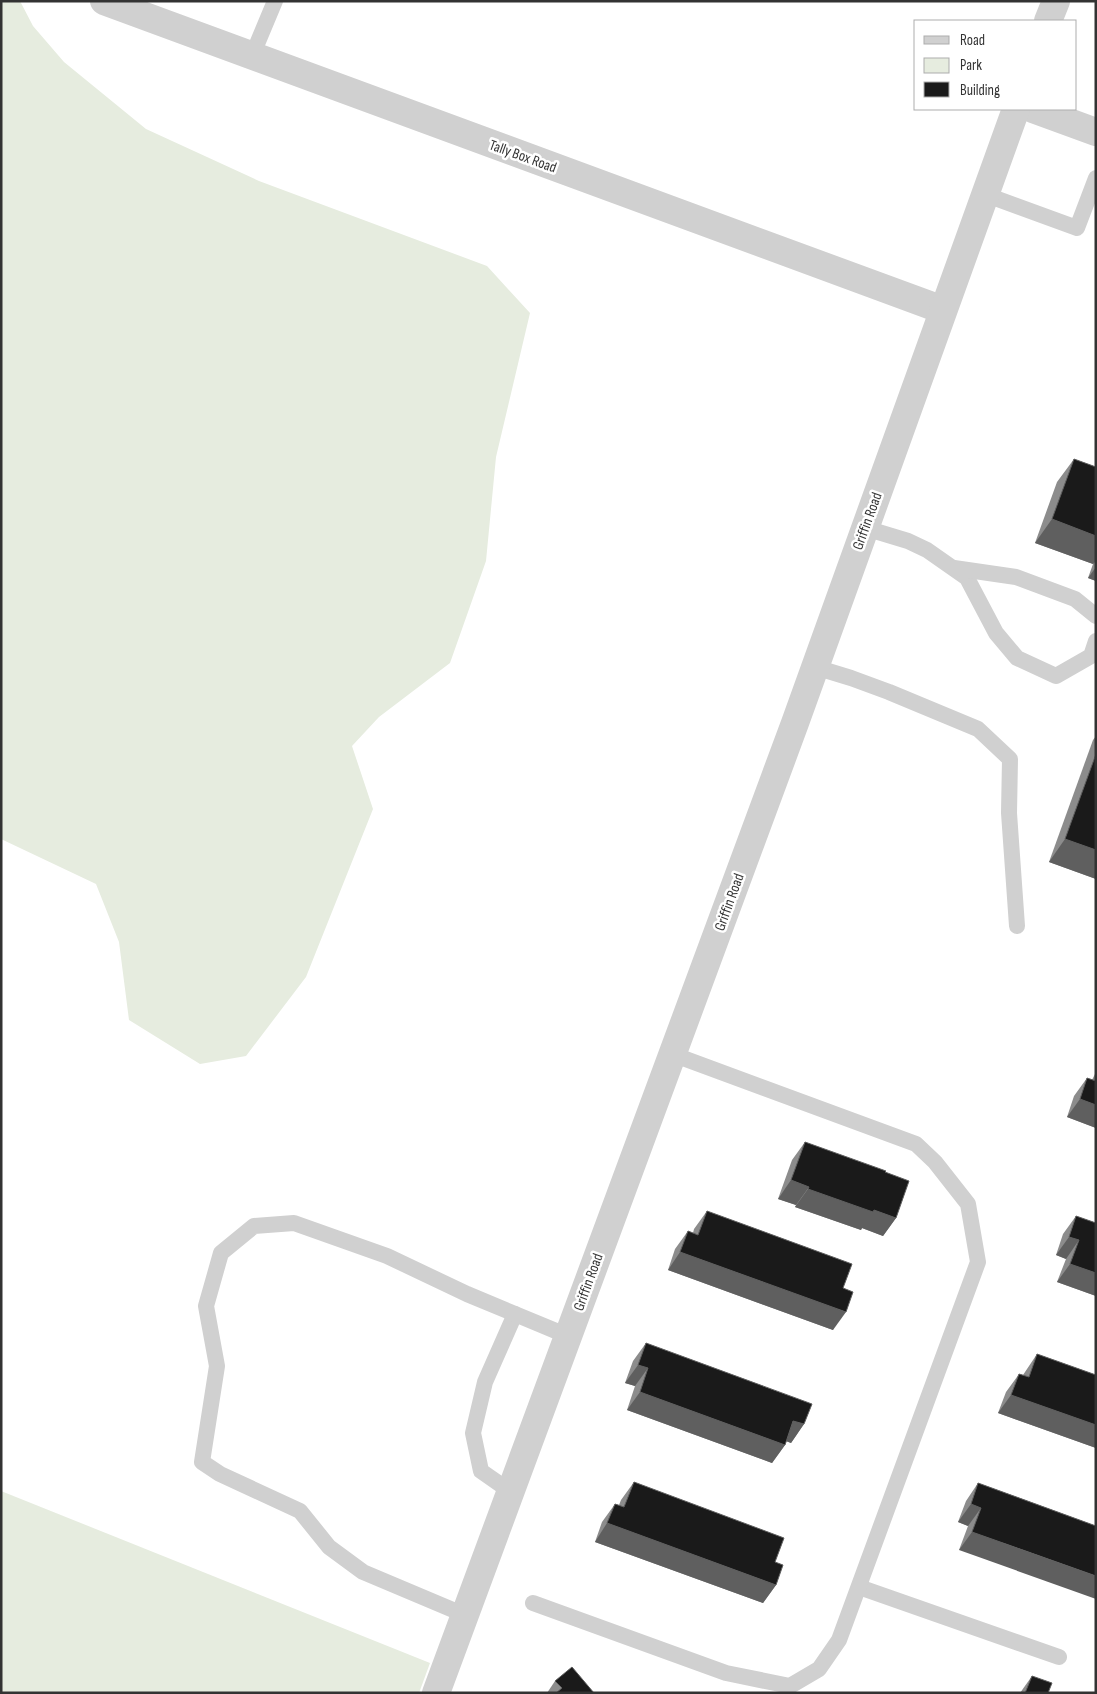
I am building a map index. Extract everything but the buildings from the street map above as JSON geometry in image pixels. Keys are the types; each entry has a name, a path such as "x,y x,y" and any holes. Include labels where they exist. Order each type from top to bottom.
{"street":[{"path":"1048,20 1056,1"},
{"name":"Tally Box Road","path":"120,4 252,56 943,310"},
{"name":"Griffin Road","path":"436,1693 815,667 1016,110"},
{"path":"1036,110 1096,132"}],"lane":[{"path":"252,56 274,1"},
{"path":"984,194 1077,228 1096,178"},
{"path":"865,528 908,541 927,550 967,578 996,632 1017,658 1056,676 1091,656 1096,641"},
{"path":"952,568 1016,577 1075,599 1096,616"},
{"path":"815,667 889,692 978,729 1010,759 1010,813 1017,926"},
{"path":"533,1603 770,1688 790,1686 819,1669 839,1640 978,1262 968,1204 935,1162 916,1144 672,1054"},
{"path":"465,1615 363,1572 329,1547 300,1511 220,1474 202,1462 217,1366 206,1306 221,1253 254,1226 294,1222 387,1256 467,1294 568,1336"},
{"path":"511,1492 480,1471 473,1433 485,1382 515,1314"},
{"path":"859,1587 1059,1657"}],"green space":[{"path":"1,1 20,1 33,26 64,62 146,129 259,181 487,266 530,313 496,457 486,561 450,663 379,717 352,746 373,809 306,977 246,1056 200,1064 129,1020 119,942 96,884 1,839"},
{"path":"1,1491 430,1663 419,1693 1,1693"}]}
